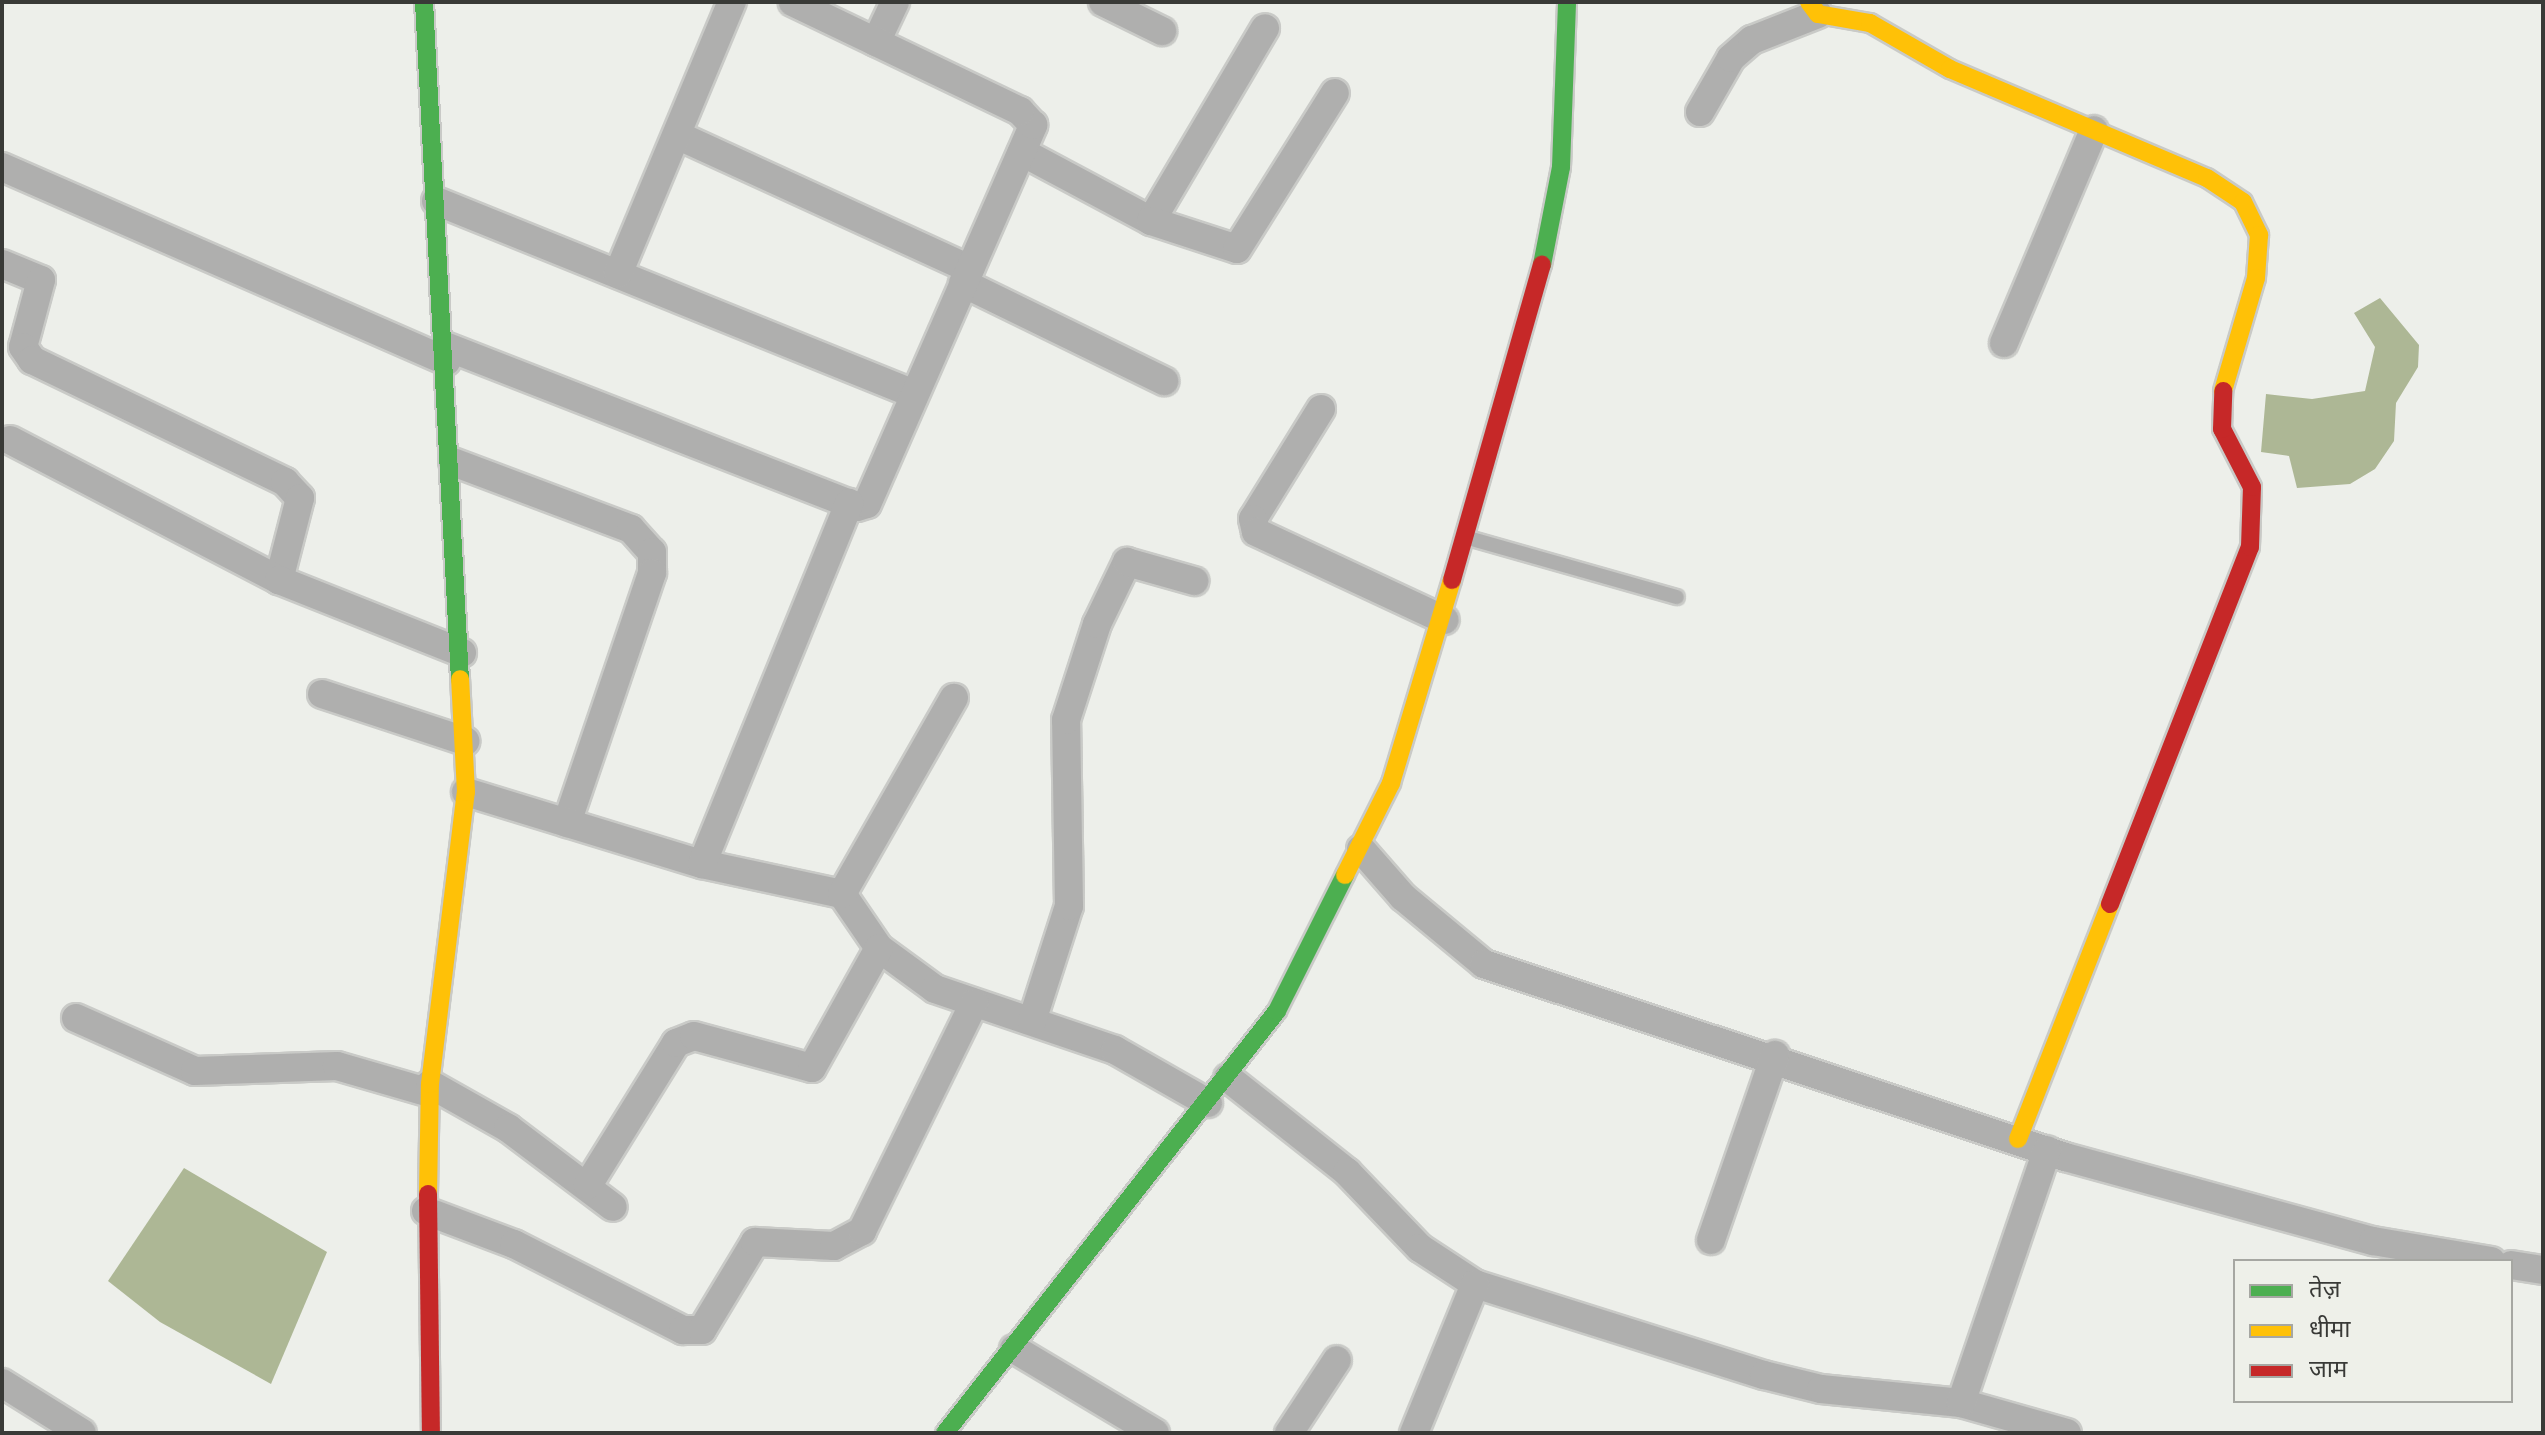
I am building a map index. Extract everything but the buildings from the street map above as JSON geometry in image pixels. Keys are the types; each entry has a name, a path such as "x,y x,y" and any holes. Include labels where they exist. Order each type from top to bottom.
{"main road":[{"path":"424,2 453,462 466,792 430,1089 426,1211 431,1433"},
{"path":"945,1433 1228,1078 1293,984 1361,849 1445,620 1536,297 1561,167 1567,2"},
{"path":"1813,8 1872,12 1950,69 2207,178 2243,202 2259,235 2256,278 2222,396 2222,429 2252,487 2255,515 2217,635 2018,1139"}],"street":[{"path":"618,274 732,2"},
{"path":"2,167 445,353 863,507 870,500 1033,125 1020,111 793,2"},
{"path":"876,42 895,2"},
{"path":"1103,2 1162,31"},
{"path":"1700,112 1731,58 1752,40 1813,8"},
{"path":"1151,221 1265,28"},
{"path":"1022,152 1151,221 1237,249 1335,93"},
{"path":"2004,343 2094,130"},
{"path":"677,135 966,276 1164,381"},
{"path":"436,201 914,394"},
{"path":"2,264 41,280 24,343 32,360 285,482 300,498 279,580"},
{"path":"1321,409 1253,519 1256,532 1445,620"},
{"path":"10,440 279,580 462,653"},
{"path":"453,462 631,529 652,552 652,573 567,823"},
{"path":"702,864 849,503"},
{"path":"1032,1021 1069,906 1066,720 1097,624 1127,562 1194,581"},
{"path":"322,694 465,741"},
{"path":"842,894 954,698"},
{"path":"466,792 702,864 842,894 879,948 935,989 1115,1050 1208,1103"},
{"path":"1361,849 1403,897 1484,964 1775,1055 2047,1150 2373,1241 2479,1259"},
{"path":"588,1185 676,1043 694,1036 812,1068 879,948"},
{"path":"426,1211 514,1244 683,1330 702,1330 755,1242 834,1246 862,1231 974,1003"},
{"path":"76,1018 195,1071 337,1066 430,1089 588,1185 613,1207"},
{"path":"1711,1240 1775,1055"},
{"path":"1228,1078 1347,1172 1420,1248 1475,1284 1807,1386 1961,1403 2067,1433"},
{"path":"1961,1403 2047,1150"},
{"path":"2513,1265 2543,1270"},
{"path":"1414,1433 1475,1284"},
{"path":"1014,1349 1155,1433"},
{"path":"1289,1433 1337,1360"},
{"path":"2,1383 82,1433"}],"lane":[{"path":"1468,538 1677,597"}],"shaded area":[{"path":"2380,298 2419,345 2418,367 2396,403 2394,441 2375,469 2350,484 2297,488 2289,456 2261,452 2266,394 2312,399 2365,391 2375,347 2354,313"},
{"path":"184,1168 327,1252 271,1384 160,1322 108,1281"}],"traffic: fast":[{"path":"424,2 460,679"},
{"path":"1542,265 1561,167 1567,2"},
{"path":"945,1433 1277,1011 1345,875"}],"traffic: slow":[{"path":"1809,2 1818,14 1870,23 1950,69 2207,178 2243,202 2259,235 2256,278 2223,391"},
{"path":"1345,875 1391,783 1452,580"},
{"path":"428,1194 430,1084 466,792 460,679"},
{"path":"2018,1139 2110,904"}],"traffic: jam":[{"path":"1452,580 1542,265"},
{"path":"2110,904 2250,547 2252,487 2222,429 2223,391"},
{"path":"428,1194 431,1433"}]}
